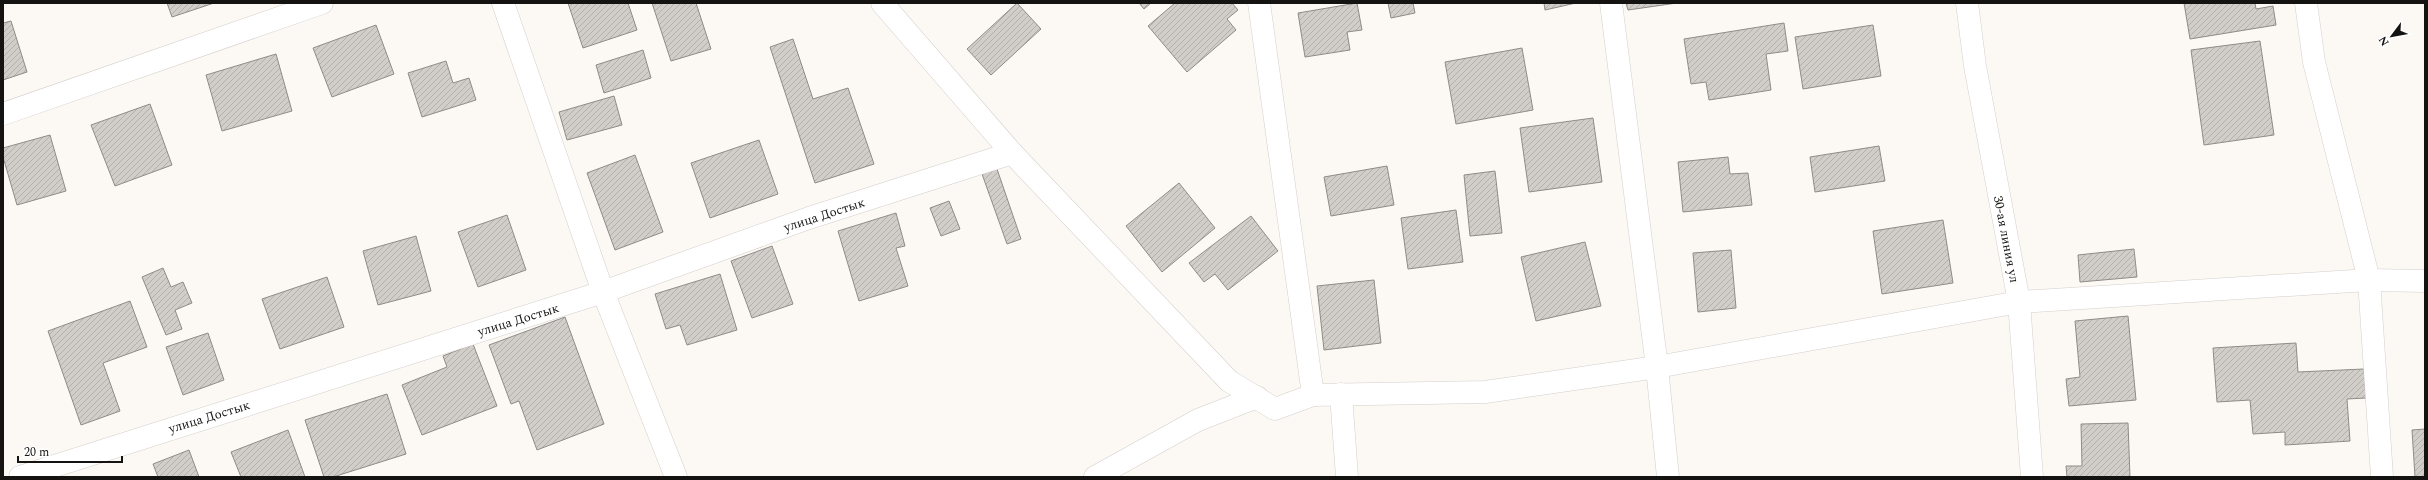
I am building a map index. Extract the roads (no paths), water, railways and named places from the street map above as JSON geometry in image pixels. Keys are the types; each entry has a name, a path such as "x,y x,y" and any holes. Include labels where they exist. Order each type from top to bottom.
{"street":[{"path":"3,114 322,3"},
{"path":"503,3 603,292 676,477"},
{"path":"882,3 1012,153 1229,381 1276,409 1313,395 1485,392 1657,368 2019,302 2369,280 2425,281"},
{"path":"1259,3 1313,395"},
{"path":"1611,3 1657,368 1668,477"},
{"name":"30-ая линия ул","path":"1967,3 1975,66 2019,302 2032,477"},
{"path":"2306,3 2314,62 2369,280 2382,477"},
{"name":"улица Достык","path":"20,477 603,292 809,218 1012,153"},
{"path":"1341,394 1347,477"},
{"path":"1095,477 1198,420 1257,398"}]}
